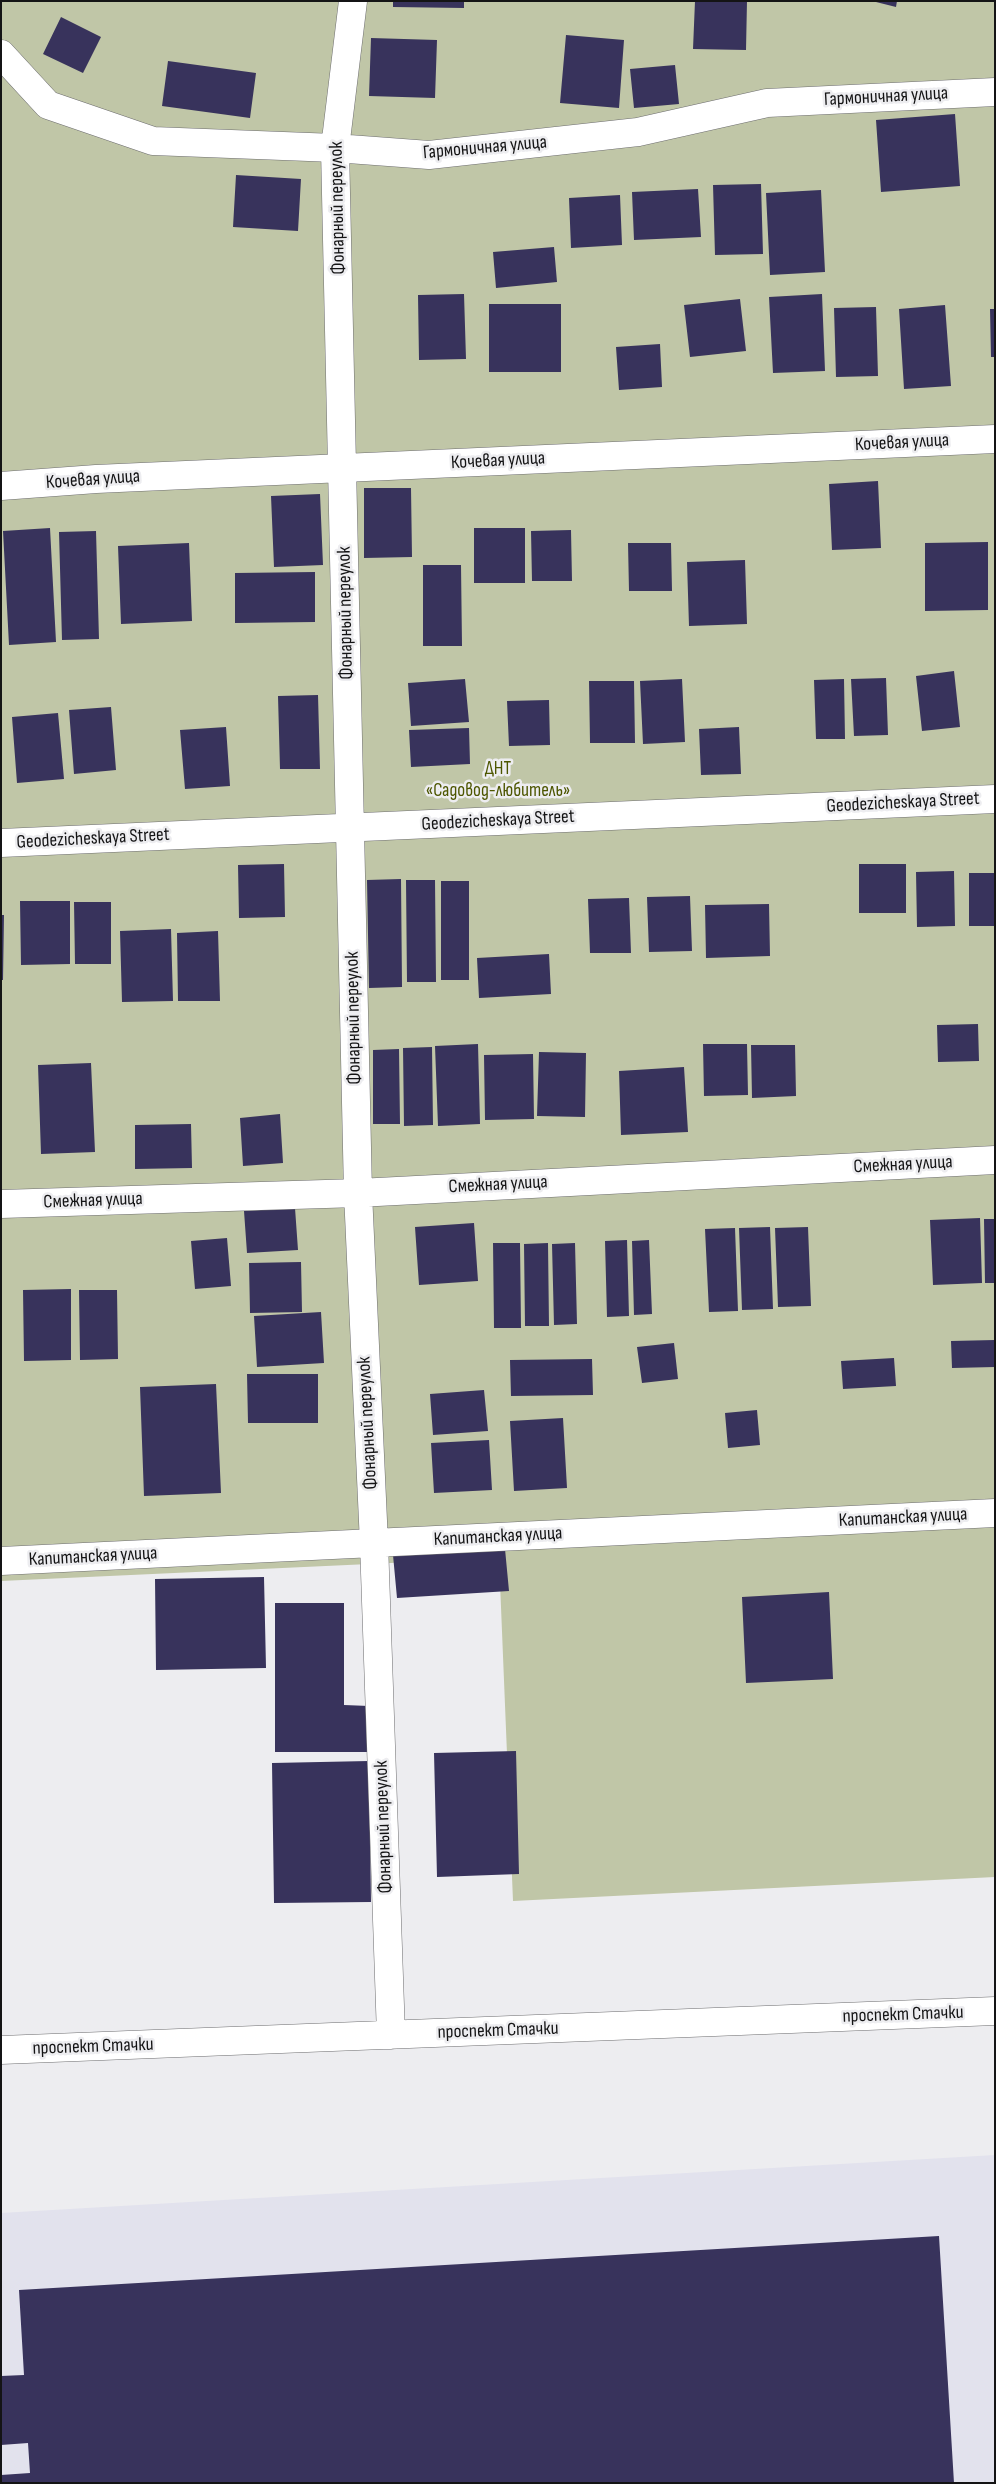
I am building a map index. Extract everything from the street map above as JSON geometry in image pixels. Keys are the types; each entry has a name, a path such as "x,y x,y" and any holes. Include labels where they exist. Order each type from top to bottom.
{"street":[{"name":"Фонарный переулок","path":"353,1 335,148 358,1193 374,1543 391,2035"},
{"name":"Гармоничная улица","path":"1,54 48,106 153,141 335,148 429,155 638,132 767,103 995,92"},
{"name":"Кочевая улица","path":"1,486 96,479 995,438"},
{"name":"Geodezicheskaya Street","path":"1,843 995,799"},
{"name":"Смежная улица","path":"1,1204 358,1193 995,1160"},
{"name":"Капитанская улица","path":"1,1561 995,1513"},
{"name":"проспект Стачки","path":"1,2050 995,2011"}],"shaded area":[{"path":"995,2155 995,2483 1,2483 1,2213"}],"green space":[{"name":"ДНТ «Садовод-любитель»","path":"1,1 995,1 995,1877 513,1901 499,1558 1,1581"}],"building":[{"path":"393,1 464,1 464,8 393,7"},
{"path":"695,1 747,1 746,50 693,49"},
{"path":"872,1 897,1 896,7"},
{"path":"61,17 101,37 83,73 43,54"},
{"path":"566,35 624,40 619,108 560,103"},
{"path":"371,38 437,40 435,98 369,96"},
{"path":"168,61 256,73 250,118 162,106"},
{"path":"675,65 679,104 634,108 630,69"},
{"path":"955,114 960,186 881,192 876,120"},
{"path":"236,175 301,179 298,231 233,227"},
{"path":"761,184 763,254 715,255 713,185"},
{"path":"698,189 701,237 634,240 632,192"},
{"path":"821,190 825,272 770,275 766,193"},
{"path":"620,195 622,245 571,248 569,198"},
{"path":"554,247 557,282 496,288 493,252"},
{"path":"464,294 466,359 419,360 418,295"},
{"path":"822,294 825,371 773,373 769,297"},
{"path":"740,299 746,351 690,357 684,305"},
{"path":"489,304 561,304 561,372 489,372"},
{"path":"945,305 951,386 904,389 899,309"},
{"path":"876,307 878,376 836,377 834,308"},
{"path":"990,309 995,309 995,357 991,357"},
{"path":"660,344 662,387 619,390 616,347"},
{"path":"878,481 881,548 832,550 829,484"},
{"path":"364,488 411,488 412,557 364,558"},
{"path":"320,494 323,565 274,567 271,496"},
{"path":"50,528 56,642 9,645 3,531"},
{"path":"474,528 525,528 525,583 474,583"},
{"path":"571,530 572,581 532,581 531,531"},
{"path":"96,531 99,639 62,640 59,532"},
{"path":"988,542 988,610 925,611 925,543"},
{"path":"189,543 192,621 121,624 118,546"},
{"path":"628,543 671,543 672,591 629,591"},
{"path":"745,560 747,624 689,626 687,562"},
{"path":"423,565 461,565 462,646 423,646"},
{"path":"315,572 315,622 235,623 235,573"},
{"path":"954,671 960,727 922,731 916,676"},
{"path":"886,678 888,735 854,736 851,679"},
{"path":"465,679 469,722 411,726 408,683"},
{"path":"682,679 685,742 643,744 640,681"},
{"path":"844,679 845,739 816,739 814,680"},
{"path":"589,681 634,681 635,743 590,743"},
{"path":"318,695 320,769 280,769 278,696"},
{"path":"549,700 550,745 509,746 507,701"},
{"path":"111,707 116,770 74,774 69,710"},
{"path":"58,713 64,779 17,783 12,717"},
{"path":"226,727 230,786 185,789 180,730"},
{"path":"739,727 741,774 701,775 699,729"},
{"path":"469,728 470,764 411,767 409,730"},
{"path":"284,864 285,917 239,918 238,865"},
{"path":"859,864 906,864 906,913 859,913"},
{"path":"954,871 955,926 917,927 916,872"},
{"path":"969,873 995,873 995,926 969,926"},
{"path":"401,879 402,987 369,988 367,880"},
{"path":"406,880 435,880 436,982 407,982"},
{"path":"441,881 469,881 469,980 441,980"},
{"path":"690,896 692,951 649,952 647,897"},
{"path":"629,898 631,953 590,953 588,899"},
{"path":"20,901 70,901 70,964 21,965"},
{"path":"74,902 111,902 111,964 75,964"},
{"path":"769,904 770,956 706,958 705,905"},
{"path":"1,915 4,915 3,980 1,980"},
{"path":"171,929 173,1001 122,1002 120,931"},
{"path":"218,931 220,1001 178,1001 177,933"},
{"path":"549,954 551,994 479,998 477,958"},
{"path":"978,1024 979,1061 938,1062 937,1025"},
{"path":"478,1044 480,1124 438,1126 435,1046"},
{"path":"703,1044 747,1044 748,1095 704,1096"},
{"path":"751,1045 795,1045 796,1096 752,1098"},
{"path":"432,1047 433,1125 404,1126 403,1048"},
{"path":"399,1049 400,1124 373,1124 373,1050"},
{"path":"539,1052 586,1053 585,1117 537,1116"},
{"path":"533,1054 534,1119 485,1120 484,1055"},
{"path":"91,1063 95,1152 41,1154 38,1065"},
{"path":"684,1067 688,1132 621,1135 619,1071"},
{"path":"280,1114 283,1163 243,1166 240,1118"},
{"path":"191,1124 192,1168 135,1169 135,1125"},
{"path":"295,1208 298,1250 247,1253 244,1211"},
{"path":"980,1218 982,1283 933,1285 930,1220"},
{"path":"984,1219 995,1219 995,1283 985,1283"},
{"path":"474,1223 478,1281 419,1285 415,1227"},
{"path":"770,1227 773,1309 742,1310 739,1228"},
{"path":"808,1227 811,1306 778,1307 775,1228"},
{"path":"735,1228 738,1311 709,1312 705,1229"},
{"path":"227,1238 231,1286 195,1289 191,1241"},
{"path":"627,1240 629,1316 607,1317 605,1241"},
{"path":"649,1240 652,1314 634,1315 632,1241"},
{"path":"493,1243 520,1243 521,1328 494,1328"},
{"path":"548,1243 549,1326 525,1326 524,1244"},
{"path":"575,1243 577,1324 554,1325 552,1244"},
{"path":"301,1262 302,1312 250,1313 249,1263"},
{"path":"71,1289 71,1360 24,1361 23,1290"},
{"path":"79,1290 117,1290 118,1359 80,1360"},
{"path":"321,1312 324,1363 257,1367 254,1316"},
{"path":"995,1340 995,1367 952,1368 951,1341"},
{"path":"674,1343 678,1379 642,1383 637,1347"},
{"path":"894,1358 896,1386 843,1389 841,1361"},
{"path":"592,1359 593,1395 511,1396 510,1360"},
{"path":"247,1374 318,1374 318,1423 248,1423"},
{"path":"216,1384 221,1493 144,1496 140,1387"},
{"path":"484,1390 488,1431 433,1435 430,1394"},
{"path":"757,1410 760,1445 728,1448 725,1413"},
{"path":"563,1418 567,1488 514,1491 510,1421"},
{"path":"489,1440 492,1490 434,1493 431,1443"},
{"path":"505,1549 509,1591 397,1598 393,1555"},
{"path":"264,1577 266,1668 156,1670 155,1579"},
{"path":"829,1592 833,1679 746,1683 742,1597"},
{"path":"275,1603 344,1603 344,1705 369,1706 369,1752 275,1752"},
{"path":"516,1751 519,1874 437,1877 434,1753"},
{"path":"369,1761 371,1902 274,1903 272,1763"},
{"path":"939,2236 954,2483 1,2483 1,2475 30,2473 28,2443 1,2445 1,2376 24,2375 19,2290"}]}
